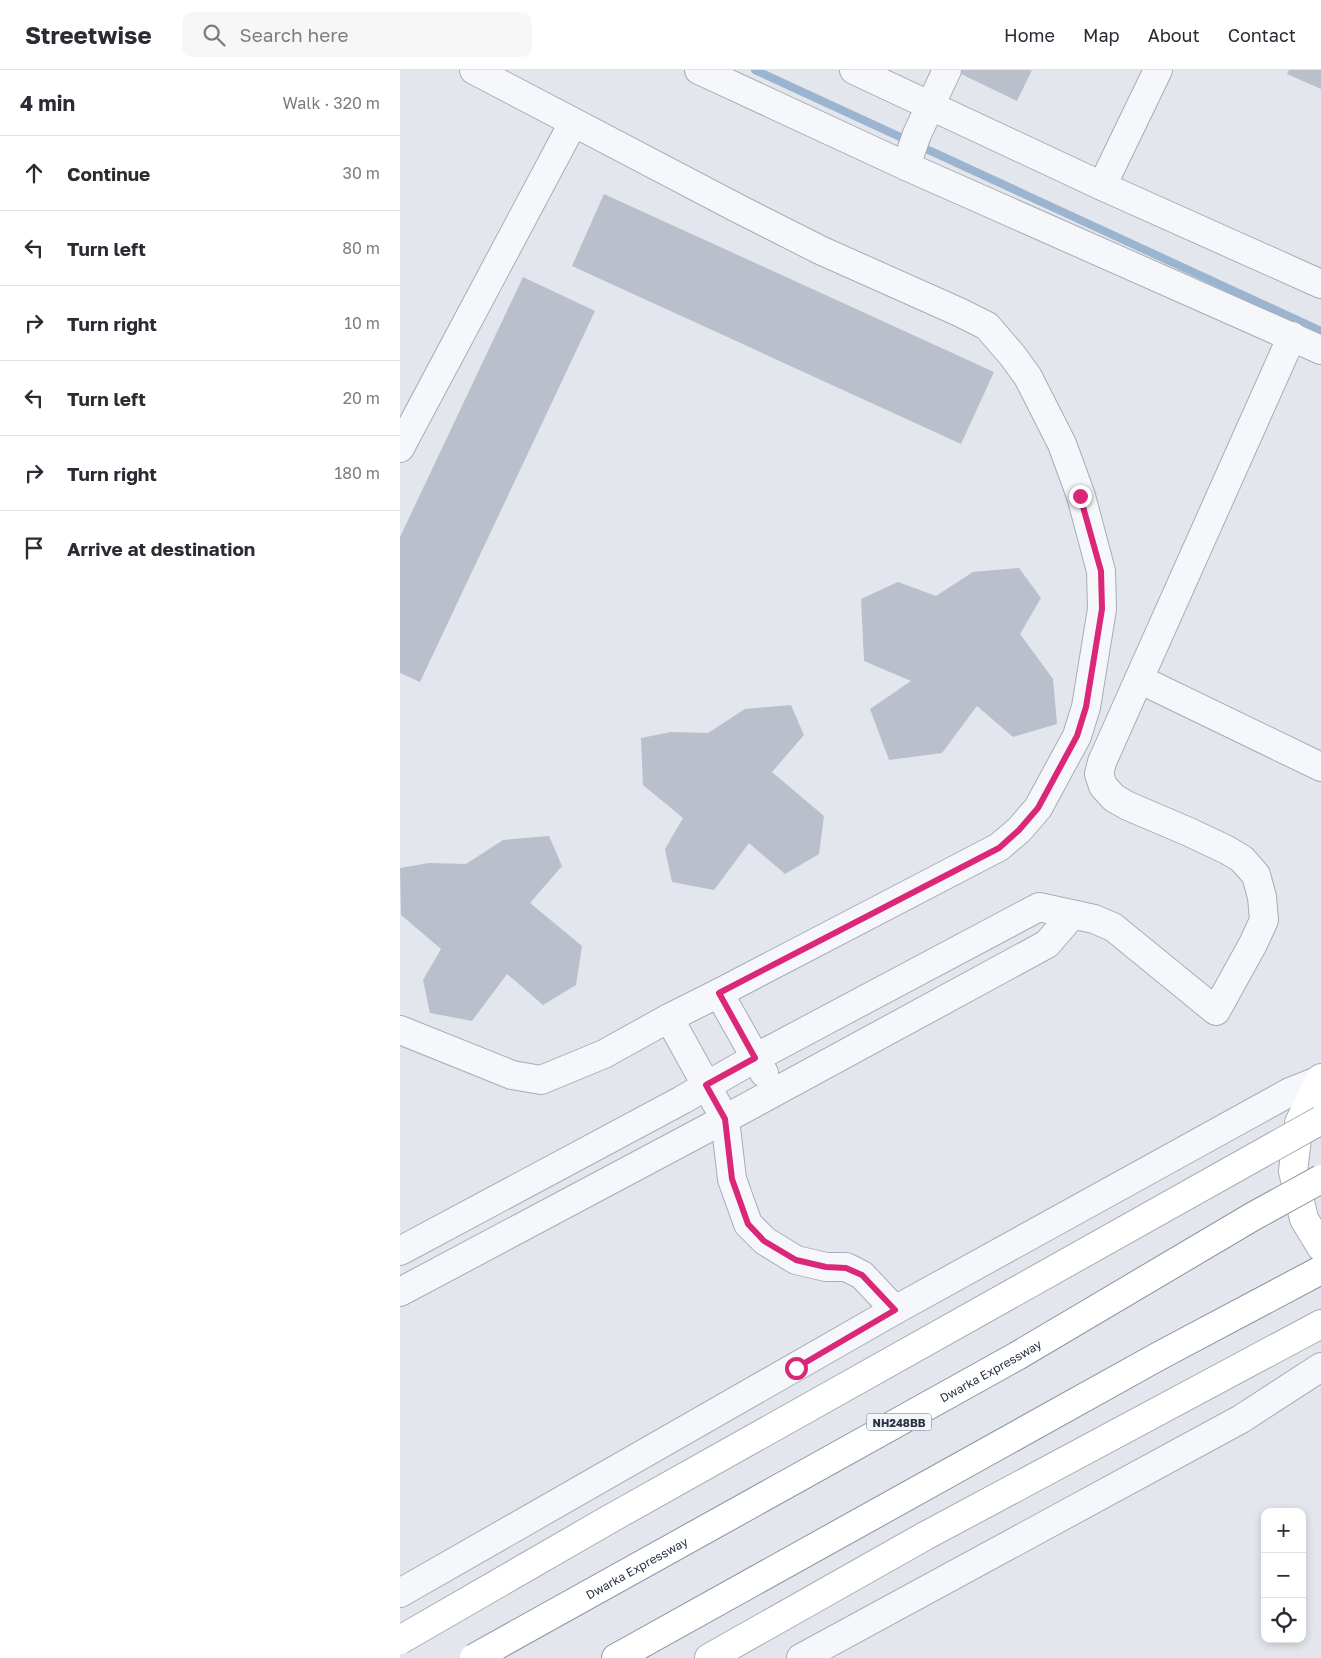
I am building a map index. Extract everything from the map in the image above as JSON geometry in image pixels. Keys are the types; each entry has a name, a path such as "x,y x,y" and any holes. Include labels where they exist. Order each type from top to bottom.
{"main road":[{"path":"1320,1079 1299,1123 1293,1171 1304,1219 1321,1247"},
{"path":"400,1640 643,1501 1321,1120"},
{"name":"Dwarka Expressway","path":"474,1658 1017,1356 1321,1178"},
{"path":"616,1658 1159,1356 1321,1270"},
{"path":"708,1658 926,1536 1321,1324"}],"street":[{"path":"400,1030 512,1075 541,1080 604,1054 669,1018 999,848 1019,830 1038,808 1077,736 1086,707 1102,609 1101,571 1080,496 1062,444 1028,377 987,326 820,250 474,70"},
{"path":"699,70 911,152 1255,321 1321,350"},
{"path":"854,70 1102,186 1321,284"},
{"path":"911,152 947,70"},
{"path":"1102,186 1158,70"},
{"path":"400,448 573,123"},
{"path":"400,1251 682,1100 755,1058 1039,907 1094,918 1113,927 1216,1011 1264,920 1262,898 1256,876 1242,859 1227,850 1114,798 1103,786 1099,774 1102,762 1292,336"},
{"path":"1139,679 1321,767"},
{"path":"400,1292 776,1092 1047,944 1072,914"},
{"path":"719,993 776,1092"},
{"path":"669,1018 725,1119 732,1179 748,1224 764,1241 796,1260 826,1267 846,1268 862,1275 895,1310"},
{"path":"400,1593 895,1310 1290,1092 1320,1079"},
{"path":"801,1658 1241,1419 1321,1367"}],"building":[{"path":"960,70 1032,70 1017,101 959,73"},
{"path":"1289,70 1321,70 1321,89 1287,74"},
{"path":"604,194 994,372 961,444 572,266"},
{"path":"523,277 595,311 420,682 400,673 400,537"},
{"path":"1019,568 1041,598 1020,634 1053,679 1057,724 1013,737 977,706 942,753 889,760 870,709 911,681 864,661 861,599 898,582 936,596 973,572"},
{"path":"791,705 804,735 772,772 824,816 819,854 785,874 749,843 714,890 672,882 665,849 683,818 643,785 641,738 671,732 708,733 745,709"},
{"path":"549,836 562,866 530,903 582,946 576,985 543,1005 507,974 472,1021 430,1013 423,980 441,949 401,915 400,868 429,863 466,864 503,840"}],"waterway":[{"path":"755,70 1321,331"}],"route":[{"path":"796,1368 895,1310 862,1275 846,1268 826,1267 796,1260 764,1241 748,1224 732,1179 725,1119 706,1085 755,1058 719,993 999,848 1019,830 1038,808 1077,736 1086,707 1102,609 1101,571 1080,496"}]}
